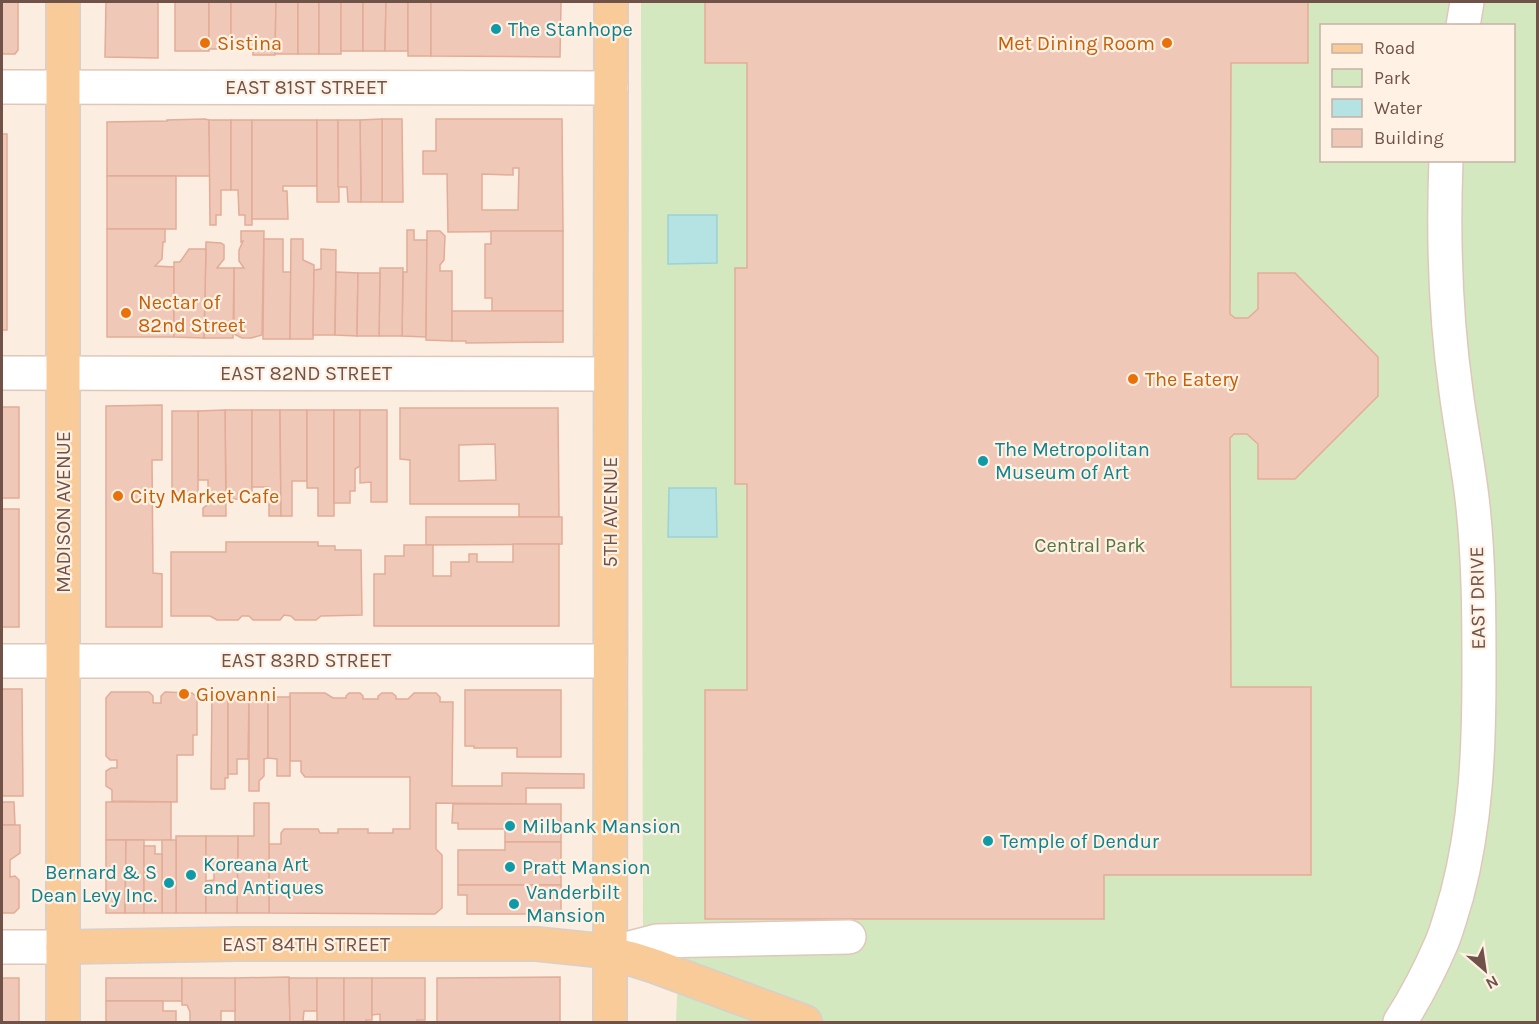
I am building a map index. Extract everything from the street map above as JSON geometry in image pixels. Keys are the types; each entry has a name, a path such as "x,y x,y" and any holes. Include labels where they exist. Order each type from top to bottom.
{"main road":[{"name":"MADISON AVENUE","path":"63,2 63,1023"},
{"name":"5TH AVENUE","path":"610,1023 611,2"},
{"name":"EAST 84TH STREET","path":"63,947 238,944 537,944 580,948 611,953 654,966 805,1023"}],"street":[{"path":"1463,24 1467,2"},
{"name":"EAST 81ST STREET","path":"2,87 611,88"},
{"name":"EAST DRIVE","path":"1400,1023 1443,940 1452,911 1468,847 1479,732 1478,576 1473,504 1455,390 1447,306 1443,230 1446,162"},
{"name":"EAST 82ND STREET","path":"2,374 610,374"},
{"name":"EAST 83RD STREET","path":"2,661 610,661"},
{"path":"611,953 657,941 849,937"},
{"name":"EAST 84TH STREET","path":"2,947 63,947"}],"green space":[{"name":"Central Park","path":"641,2 1537,2 1537,1022 676,1022 680,960 643,949"}],"water":[{"path":"668,215 717,215 717,263 668,264"},
{"path":"669,488 716,488 717,537 668,537"}],"building":[{"path":"2,2 18,2 18,50 15,54 2,54"},
{"path":"106,2 158,2 158,58 105,57"},
{"path":"175,2 209,2 209,51 175,51"},
{"path":"209,2 231,2 231,49 209,49"},
{"path":"231,2 276,2 275,55 253,55 253,49 231,49"},
{"path":"276,2 298,2 298,54 275,54"},
{"path":"298,2 319,2 319,54 298,54"},
{"path":"319,2 341,2 341,54 319,54"},
{"path":"341,2 363,2 363,51 341,51"},
{"path":"363,2 386,2 385,51 363,51"},
{"path":"386,2 408,2 408,51 385,51"},
{"path":"408,2 431,2 431,56 408,56"},
{"name":"The Stanhope","path":"431,2 561,2 560,57 431,56"},
{"name":"The Metropolitan Museum of Art","path":"705,2 1308,2 1308,63 1231,63 1230,314 1235,318 1248,318 1258,309 1258,273 1295,273 1378,357 1378,396 1295,479 1258,479 1258,444 1247,434 1234,434 1230,438 1231,687 1311,687 1311,875 1104,875 1104,919 705,919 705,690 747,690 747,484 735,484 735,268 747,268 747,63 705,63"},
{"path":"382,119 402,119 403,202 382,202"},
{"path":"382,119 382,202 361,202 360,120"},
{"path":"436,119 562,119 563,231 448,232 447,174 423,174 423,151 436,151","holes":["513,168 519,168 518,210 482,210 482,174 513,175"]},
{"path":"209,120 210,176 107,176 107,122"},
{"path":"209,120 231,120 231,190 221,190 221,215 216,215 216,225 210,225"},
{"path":"231,120 252,120 252,225 245,225 245,215 239,215 238,190 231,190"},
{"path":"252,120 317,120 317,186 283,186 283,191 287,191 288,219 252,219"},
{"path":"317,120 338,120 339,202 317,202"},
{"path":"338,120 360,120 361,202 348,202 347,187 338,187"},
{"path":"2,134 7,134 7,330 2,330"},
{"path":"107,176 176,176 176,229 107,229"},
{"path":"107,229 165,229 162,259 155,266 174,267 174,337 107,337"},
{"path":"407,230 414,230 414,240 427,240 426,337 402,336 403,272 407,272"},
{"path":"241,231 264,231 262,335 251,338 242,338 234,334 234,268 244,268 239,261 239,250 243,241 241,242"},
{"path":"427,231 440,231 445,236 444,260 440,265 440,271 452,271 452,341 426,340"},
{"path":"491,231 563,231 563,311 492,311 492,298 485,298 485,244 491,244"},
{"path":"264,239 283,239 283,272 291,272 290,339 263,339"},
{"path":"291,239 303,239 303,260 314,265 313,339 290,339"},
{"path":"206,242 224,245 224,259 217,268 234,268 233,338 204,338"},
{"path":"189,249 206,249 204,338 174,337 174,262 180,262"},
{"path":"321,249 336,250 335,335 313,335 314,270 321,269"},
{"path":"380,268 403,268 402,336 379,336"},
{"path":"336,272 358,273 357,336 335,335"},
{"path":"358,273 380,273 379,336 357,336"},
{"path":"452,311 563,311 563,342 466,343 466,341 452,341"},
{"path":"162,405 162,460 152,460 153,573 162,574 162,627 106,627 106,406"},
{"path":"2,407 19,407 19,498 2,498"},
{"path":"400,408 558,408 559,517 519,517 519,504 410,504 410,460 400,459","holes":["495,444 496,480 459,481 459,445"]},
{"path":"225,410 252,410 252,493 238,493 238,499 226,499"},
{"path":"225,410 226,516 203,516 203,508 207,505 208,500 208,480 198,480 198,411"},
{"path":"252,410 280,410 281,516 269,516 269,487 252,487"},
{"path":"280,410 307,410 307,481 292,481 292,516 281,516"},
{"path":"307,410 334,410 334,516 318,516 318,488 307,488"},
{"path":"334,410 360,410 360,466 355,469 355,491 350,491 350,503 334,503"},
{"path":"360,410 387,410 387,502 371,502 371,482 360,483"},
{"path":"172,411 198,411 198,500 172,500"},
{"path":"2,509 19,509 19,627 2,627"},
{"path":"426,517 562,517 562,544 426,545"},
{"path":"226,542 318,542 318,546 335,546 335,550 361,550 362,615 321,616 316,620 295,620 291,616 284,615 280,620 253,620 249,616 242,616 238,620 217,620 210,616 171,616 171,552 226,552"},
{"path":"513,544 559,544 559,626 374,626 374,574 385,574 385,556 404,556 404,545 433,545 433,576 451,576 451,562 469,562 469,554 477,554 477,562 513,562"},
{"path":"2,689 22,689 23,796 2,796"},
{"path":"465,690 561,690 561,757 517,757 517,748 465,746"},
{"path":"111,692 149,692 153,696 153,703 161,703 161,696 165,692 192,693 197,697 197,735 193,735 193,755 177,755 177,802 112,801 112,790 106,786 106,771 117,768 117,760 110,760 106,756 106,698"},
{"path":"212,693 228,693 228,778 225,778 225,789 211,789"},
{"path":"290,693 325,693 333,698 346,698 349,693 360,693 363,699 378,699 382,693 392,693 396,699 408,699 414,693 436,693 440,697 440,702 453,702 452,786 502,786 502,773 584,774 584,788 526,788 526,804 436,803 436,849 442,855 442,908 435,914 269,913 269,844 281,844 281,833 284,829 318,829 320,833 338,833 338,829 368,829 368,833 393,833 393,829 410,829 410,777 305,777 301,772 301,761 290,761"},
{"path":"228,697 249,697 248,759 237,759 237,774 228,774"},
{"path":"249,697 268,697 268,758 264,759 264,776 259,781 259,791 249,791"},
{"path":"268,697 290,697 290,776 277,776 277,759 268,758"},
{"path":"2,802 14,802 15,825 2,825"},
{"path":"106,802 171,802 171,840 106,840"},
{"path":"254,803 269,803 269,913 237,913 238,836 254,836"},
{"name":"Milbank Mansion","path":"453,804 561,804 561,842 505,842 505,829 458,829 458,823 452,823"},
{"path":"2,825 20,825 20,853 10,860 10,877 15,876 19,880 19,908 14,913 2,913"},
{"name":"Koreana Art and Antiques","path":"176,836 206,836 206,913 176,913"},
{"name":"Koreana Art and Antiques","path":"206,836 238,836 237,913 206,913 206,881 214,880 214,869 206,869"},
{"path":"106,840 126,840 125,913 106,913"},
{"path":"126,840 144,840 144,913 125,913"},
{"name":"Bernard & S Dean Levy Inc.","path":"162,840 176,840 176,913 162,913"},
{"name":"Pratt Mansion","path":"505,842 561,842 561,885 458,885 458,850 505,850"},
{"path":"144,846 155,846 155,854 162,854 162,913 144,913"},
{"name":"Vanderbilt Mansion","path":"458,885 561,885 561,914 467,914 467,895 458,895"},
{"path":"289,977 290,1022 235,1022 235,978"},
{"path":"560,977 560,1022 437,1022 437,978"},
{"path":"2,978 19,978 19,1022 2,1022"},
{"path":"106,978 182,978 182,1001 106,1001"},
{"path":"182,978 235,978 235,1011 221,1011 221,1022 190,1022 187,1005 182,1005"},
{"path":"289,978 317,978 317,1011 304,1011 303,1021 317,1022 290,1022"},
{"path":"317,978 344,978 344,1022 317,1022"},
{"path":"344,978 372,978 372,1020 344,1022"},
{"path":"372,978 425,978 425,1020 380,1022 380,1014 372,1015"},
{"path":"106,1001 163,1001 163,1011 176,1011 176,1022 106,1022"}],"place":[{"name":"The Stanhope","path":"496,29"},
{"name":"Sistina","path":"205,43"},
{"name":"Met Dining Room","path":"1167,43"},
{"name":"Nectar of 82nd Street","path":"126,313"},
{"name":"The Eatery","path":"1133,379"},
{"name":"The Metropolitan Museum of Art","path":"983,461"},
{"name":"City Market Cafe","path":"118,496"},
{"name":"Giovanni","path":"184,694"},
{"name":"Milbank Mansion","path":"510,826"},
{"name":"Temple of Dendur","path":"988,841"},
{"name":"Pratt Mansion","path":"510,867"},
{"name":"Koreana Art and Antiques","path":"191,875"},
{"name":"Bernard & S Dean Levy Inc.","path":"169,883"},
{"name":"Vanderbilt Mansion","path":"514,904"}]}
